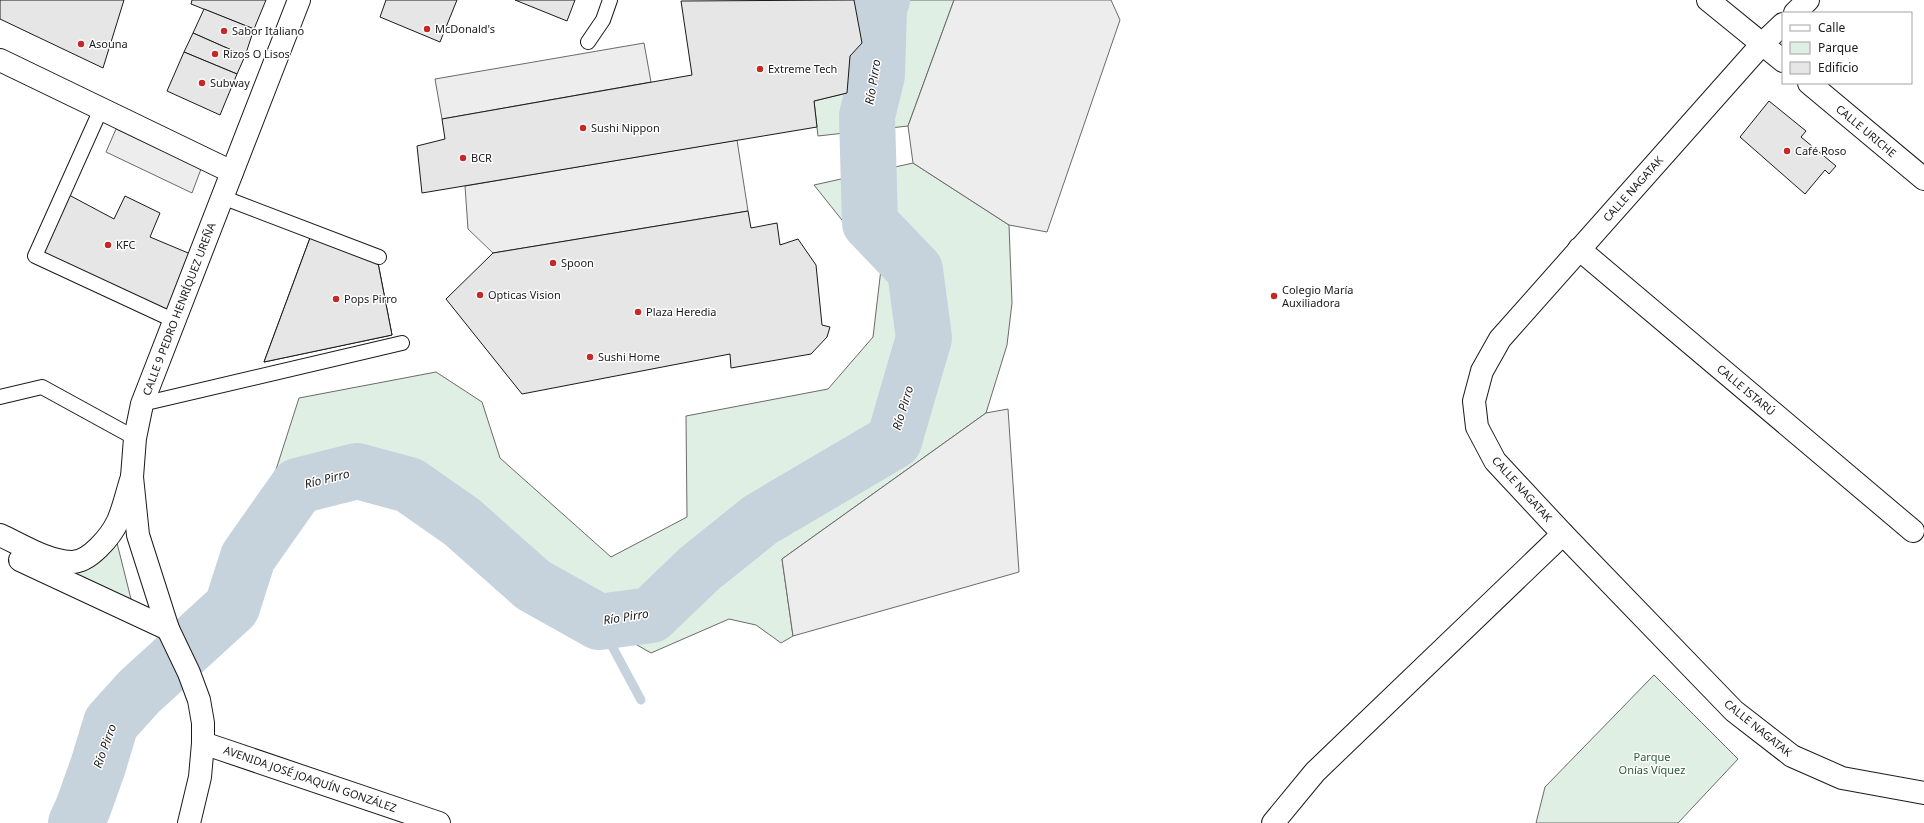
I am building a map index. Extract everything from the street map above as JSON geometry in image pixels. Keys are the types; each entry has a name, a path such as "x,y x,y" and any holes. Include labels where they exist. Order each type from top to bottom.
{"street":[{"name":"CALLE 9 PEDRO HENRÍQUEZ UREÑA","path":"188,823 200,777 204,743 199,700 189,673 169,633 138,535 132,477 135,438 142,404 299,0"},
{"path":"1708,0 1782,60"},
{"path":"1796,12 1808,0"},
{"name":"CALLE NAGATAK","path":"1782,25 1762,44 1500,339 1482,371 1474,401 1477,426 1495,461 1563,534 1734,711 1792,756 1842,778 1924,792"},
{"path":"0,60 232,172"},
{"name":"CALLE URICHE","path":"1810,84 1924,179"},
{"name":"CALLE ISTARÚ","path":"1579,249 1913,531"},
{"path":"0,535 50,558 73,562 91,556 117,522 132,477"},
{"path":"1273,823 1315,772 1563,534"},
{"path":"0,551 169,633"},
{"name":"AVENIDA JOSÉ JOAQUÍN GONZÁLEZ","path":"204,743 439,823"}],"lane":[{"path":"588,42 603,20 610,0"},
{"path":"101,108 35,256 175,321"},
{"path":"222,197 379,257"},
{"path":"142,404 402,343"},
{"path":"0,397 42,387 135,438"}],"green space":[{"path":"854,0 954,0 908,126 818,136 814,101 847,93 850,56 862,43"},
{"path":"913,163 1009,225 1012,303 1007,345 986,413 782,559 793,636 781,643 756,625 729,619 651,653 533,585 462,522 409,485 357,471 298,486 248,557 299,398 436,372 482,402 500,458 611,557 687,517 686,416 828,389 873,337 881,269 814,185"},
{"path":"113,527 131,599 71,575 95,563"},
{"name":"Parque Onías Víquez","path":"1654,675 1738,759 1678,823 1536,823 1545,787"}],"shaded area":[{"path":"954,0 1111,0 1120,20 1047,232 1009,225 913,163 908,126"},
{"path":"644,43 651,82 442,119 435,79"},
{"path":"116,129 201,169 192,193 106,152"},
{"path":"737,140 748,211 493,253 468,229 465,186"},
{"path":"1008,409 1019,572 793,636 782,559 986,413"}],"building":[{"name":"Asouna","path":"0,0 124,0 103,68 0,19"},
{"path":"192,0 266,0 254,29 191,4"},
{"name":"McDonald's","path":"386,0 457,0 440,42 380,17"},
{"name":"McDonald's","path":"515,0 575,0 567,21"},
{"path":"854,0 862,43 850,56 847,93 814,101 817,127 422,193 417,146 445,139 442,119 692,75 681,1"},
{"name":"Sabor Italiano","path":"204,9 254,29 245,56 193,33"},
{"name":"Rizos O Lisos","path":"193,33 245,56 237,74 184,52"},
{"name":"Subway","path":"184,52 237,74 220,115 167,91"},
{"name":"Café Roso","path":"1769,101 1806,131 1801,137 1836,166 1829,174 1825,170 1805,194 1740,137"},
{"name":"KFC","path":"69,195 114,219 125,196 160,213 150,237 193,255 168,310 43,253"},
{"name":"Plaza Heredia","path":"748,211 751,228 777,223 780,245 798,239 816,265 822,325 830,327 827,337 811,354 731,368 730,354 522,394 446,299 493,253"},
{"name":"Pops Pirro","path":"310,238 378,263 392,335 264,362"},
{"name":"Pops Pirro","path":"310,238 378,263 392,335 264,362"}],"waterway":[{"name":"Río Pirro","path":"76,823 98,766 111,723 139,692 232,607 248,557 298,486 357,471 409,485 462,522 533,585 599,622 651,615 699,569 760,520 894,441 924,338 915,270 870,223 867,116 877,75 879,8 882,0"},
{"path":"599,622 641,700"}],"place":[{"name":"McDonald's","path":"427,29"},
{"name":"Sabor Italiano","path":"224,31"},
{"name":"Asouna","path":"81,44"},
{"name":"Rizos O Lisos","path":"215,54"},
{"name":"Extreme Tech","path":"760,69"},
{"name":"Subway","path":"202,83"},
{"name":"Sushi Nippon","path":"583,128"},
{"name":"Café Roso","path":"1787,151"},
{"name":"BCR","path":"463,158"},
{"name":"KFC","path":"108,245"},
{"name":"Spoon","path":"553,263"},
{"name":"Opticas Vision","path":"480,295"},
{"name":"Colegio María Auxiliadora","path":"1274,296"},
{"name":"Pops Pirro","path":"336,299"},
{"name":"Plaza Heredia","path":"638,312"},
{"name":"Sushi Home","path":"590,357"}]}
